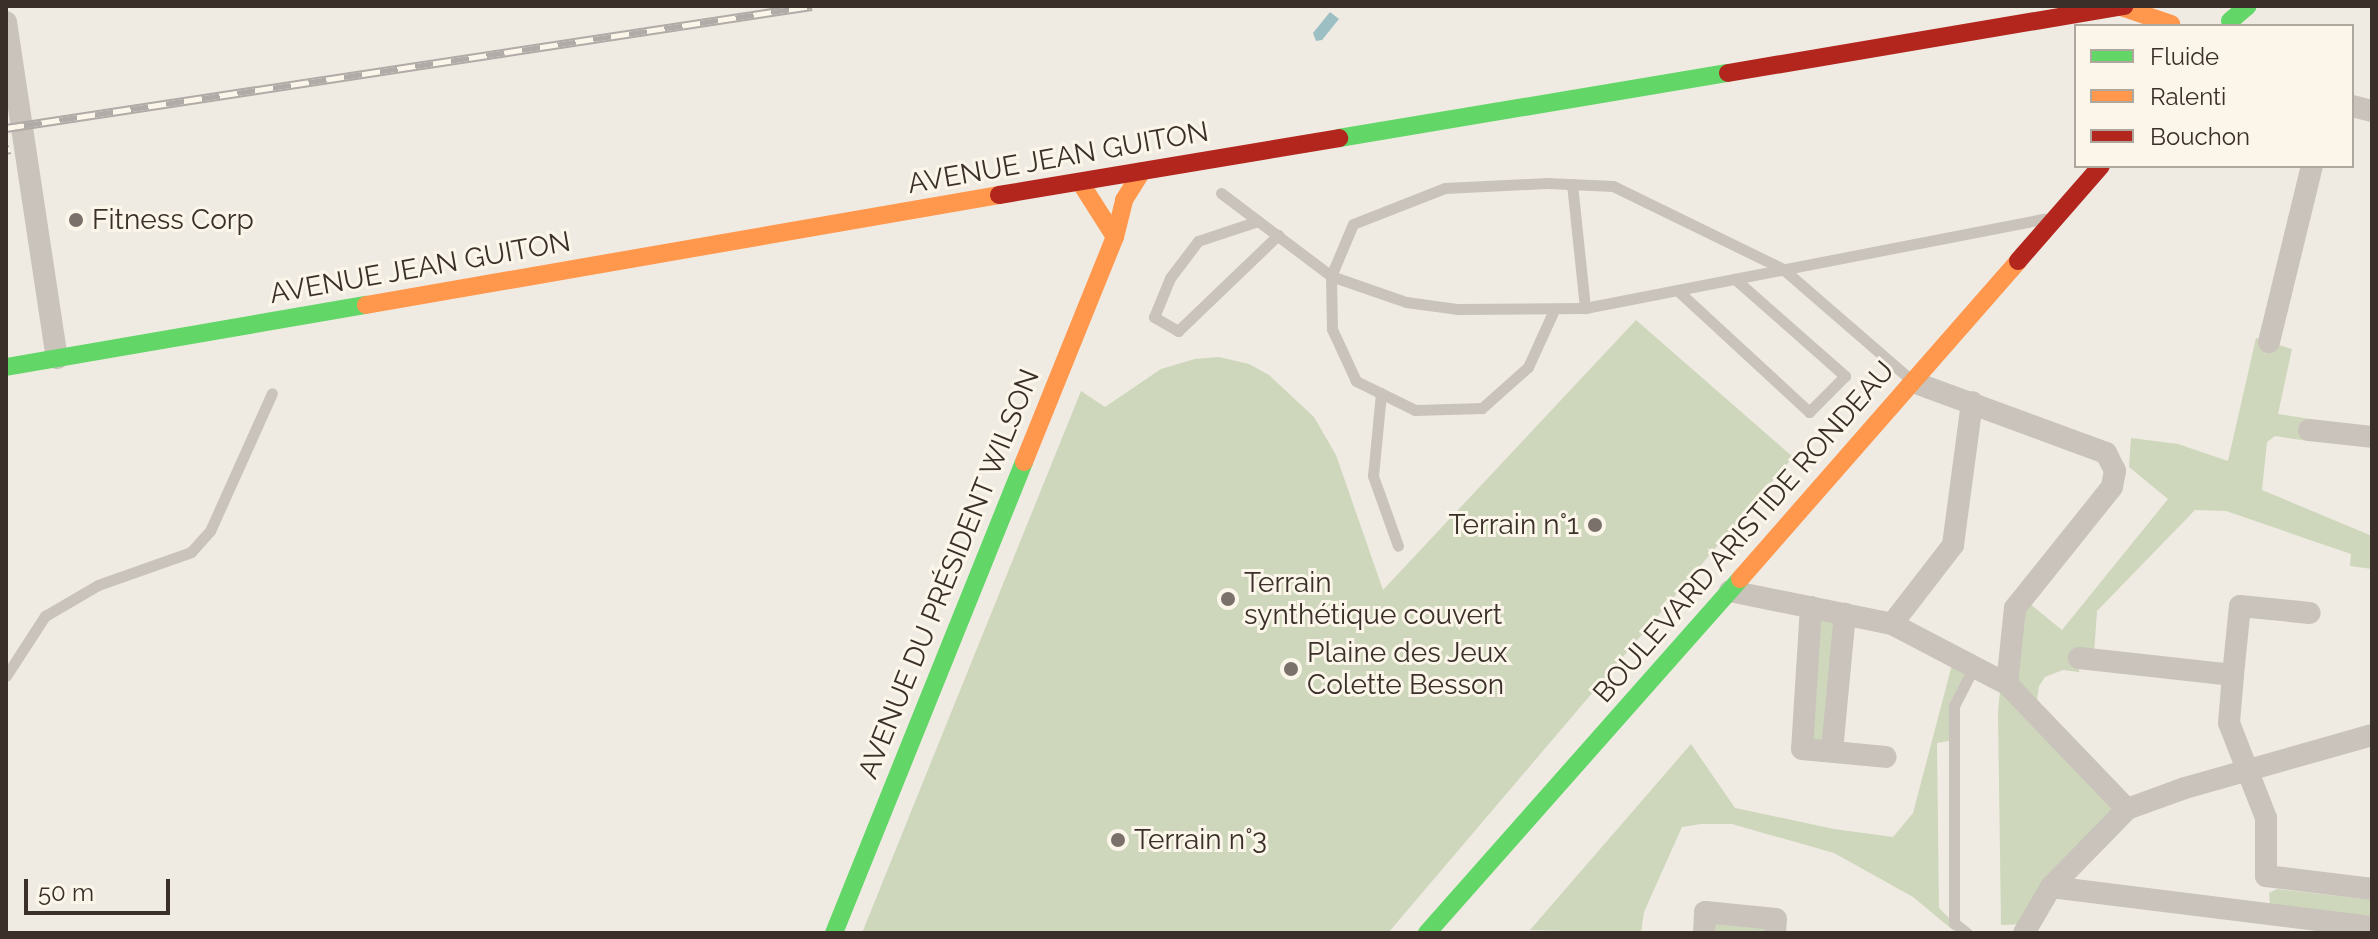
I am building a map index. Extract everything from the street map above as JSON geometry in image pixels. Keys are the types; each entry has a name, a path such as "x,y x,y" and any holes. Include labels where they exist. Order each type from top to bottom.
{"main road":[{"name":"AVENUE JEAN GUITON","path":"6,367 2122,6 2171,19"},
{"path":"2230,18 2248,6"},
{"name":"BOULEVARD ARISTIDE RONDEAU","path":"1427,933 2099,168"},
{"name":"AVENUE DU PRÉSIDENT WILSON","path":"834,933 1115,237 1124,200 1142,171"},
{"path":"1080,182 1115,237"}],"street":[{"path":"6,22 57,358"},
{"path":"2269,342 2312,168"},
{"path":"1913,382 2106,453 2115,471 2112,487 2015,608 2007,684"},
{"path":"1892,624 1953,545 1972,402"},
{"path":"2309,430 2372,437"},
{"path":"1730,591 1892,624 2007,684 2127,809"},
{"path":"2263,914 2266,818 2229,723 2240,606 2310,613"},
{"path":"1811,607 1802,749 1886,757"},
{"path":"1832,751 1845,614"},
{"path":"2079,658 2233,675"},
{"path":"2024,933 2051,887 2127,809 2372,735"},
{"path":"2266,876 2372,889"},
{"path":"2051,887 2372,927"},
{"path":"1704,933 1705,912 1776,919 1775,933"}],"lane":[{"path":"1572,184 1585,308"},
{"path":"1554,310 1528,367 1482,408 1415,410 1356,381 1332,329 1331,276 1353,224 1445,188 1572,184 1613,186 1783,269 1913,382"},
{"path":"1221,193 1331,276 1406,302 1457,309 1585,308 1967,231 2056,217"},
{"path":"1258,221 1198,241 1170,278 1154,317 1178,331 1278,235"},
{"path":"1677,290 1809,412 1845,376 1735,279"},
{"path":"6,676 45,616 98,585 191,552 210,531 272,393"},
{"path":"1381,393 1373,476 1398,546"},
{"path":"1967,933 1954,923 1954,706 1974,667"}],"green space":[{"name":"Plaine des Jeux Colette Besson","path":"1636,320 1793,457 1388,933 862,933 1081,391 1105,407 1161,369 1195,359 1219,357 1249,364 1269,375 1314,417 1336,455 1383,590"},
{"path":"2256,338 2292,349 2278,414 2310,419 2308,441 2275,436 2267,442 2262,490 2372,536 2372,569 2350,566 2351,554 2226,511 2195,510 2097,611 2094,654 2080,653 2079,672 2063,670 2045,677 2039,686 2035,713 2127,809 2030,924 2001,925 1998,712 2001,681 2023,598 2062,630 2168,499 2129,467 2131,438 2178,444 2228,461"},
{"path":"1811,607 1845,614 1832,751 1802,749"},
{"path":"1954,657 1974,667 1954,706 1954,740 1937,743 1939,908 1954,923 1954,931 1913,897 1834,853 1732,824 1682,827 1644,912 1641,933 1530,930 1691,744 1735,808 1834,829 1893,837 1913,813"},
{"path":"2277,889 2372,900 2372,921 2270,905 2269,893"},
{"path":"1705,912 1776,919 1775,933 1704,933"}],"water":[{"path":"1330,12 1339,19 1322,40 1316,41 1313,33"}],"railway":[{"path":"6,128 812,6"},
{"path":"6,150 10,149"}],"traffic: fast":[{"path":"2230,21 2248,6"},
{"path":"1339,138 1728,73"},
{"path":"6,367 366,305"},
{"path":"834,933 1024,462"},
{"path":"1427,933 1740,579"}],"traffic: slow":[{"path":"2121,7 2171,24"},
{"path":"1024,462 1115,237 1124,200 1142,171"},
{"path":"1080,182 1115,237"},
{"path":"366,305 999,195"},
{"path":"1740,579 2018,261"}],"traffic: jam":[{"path":"1728,73 2124,6"},
{"path":"999,195 1339,138"},
{"path":"2018,261 2099,168"}],"place":[{"name":"Fitness Corp","path":"76,220"},
{"name":"Terrain n°1","path":"1595,525"},
{"name":"Terrain synthétique couvert","path":"1228,599"},
{"name":"Plaine des Jeux Colette Besson","path":"1291,669"},
{"name":"Terrain n°3","path":"1118,840"}]}
